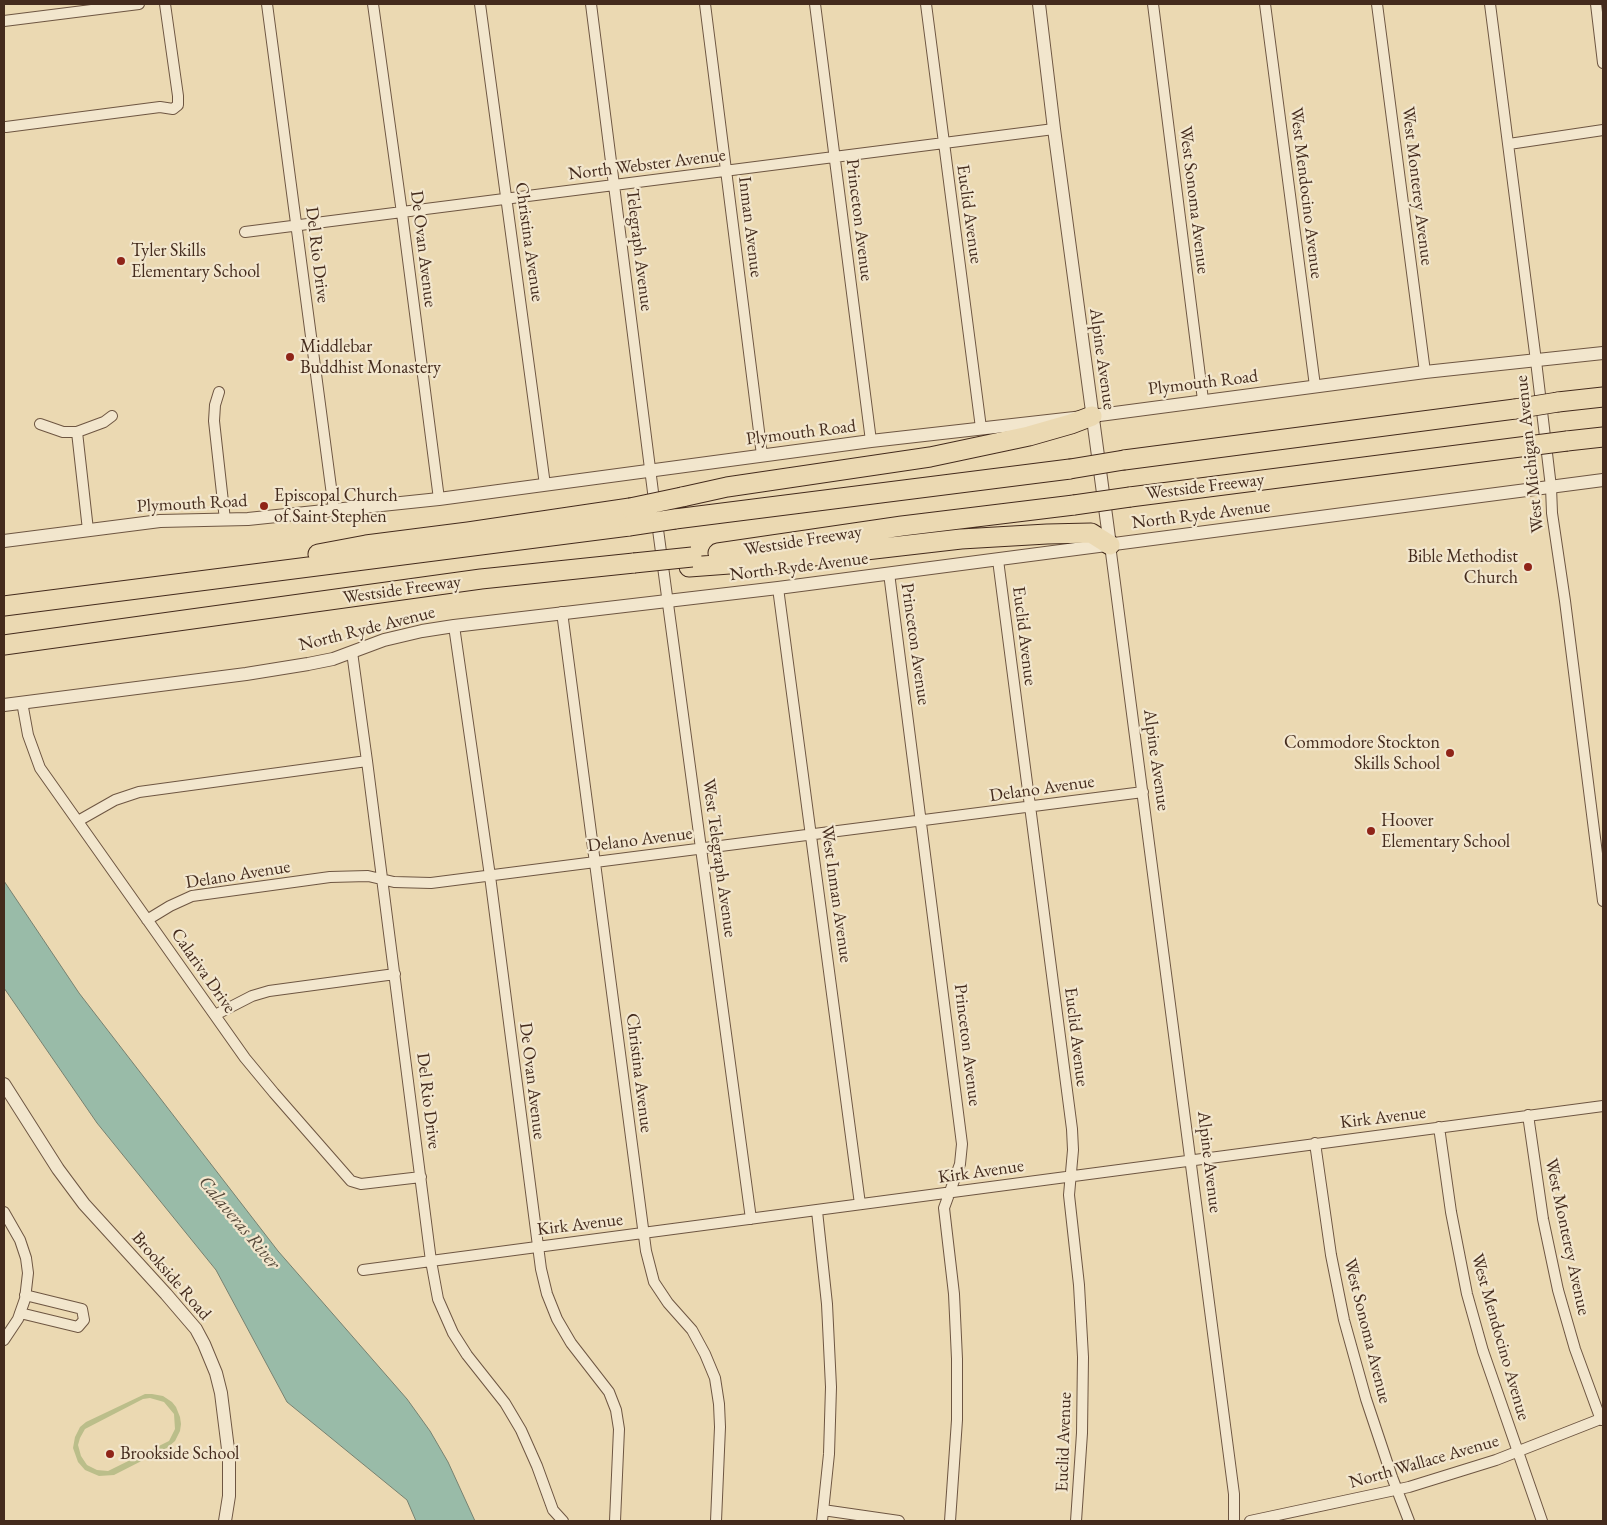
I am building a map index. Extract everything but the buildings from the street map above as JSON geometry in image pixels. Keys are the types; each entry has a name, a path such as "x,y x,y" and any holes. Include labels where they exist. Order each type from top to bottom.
{"highway":[{"name":"Westside Freeway","path":"630,517 675,519 1070,469 1124,460 1603,397"},
{"path":"4,606 107,593 366,545 478,531 630,517 682,497 727,487 930,458 1029,436 1092,416"},
{"name":"Westside Freeway","path":"4,645 481,579 543,581 690,562 902,526 1603,437"},
{"path":"690,562 770,561 961,539 1091,532 1110,544"}],"street":[{"path":"4,21 139,4"},
{"path":"6,127 160,107 173,109 178,105 178,96 165,4"},
{"name":"Del Rio Drive","path":"267,4 334,510"},
{"name":"De Ovan Avenue","path":"373,4 402,212 438,499"},
{"name":"Christina Avenue","path":"480,4 545,485"},
{"name":"Telegraph Avenue","path":"590,4 615,185 654,500"},
{"name":"Inman Avenue","path":"704,4 762,455"},
{"name":"Princeton Avenue","path":"815,4 871,441"},
{"name":"Euclid Avenue","path":"926,4 981,428"},
{"name":"Alpine Avenue","path":"1039,4 1234,1494 1234,1521"},
{"name":"West Sonoma Avenue","path":"1153,4 1203,400"},
{"name":"West Mendocino Avenue","path":"1265,4 1315,386"},
{"name":"West Monterey Avenue","path":"1377,4 1425,372"},
{"name":"West Michigan Avenue","path":"1490,4 1536,361 1551,487 1552,513 1603,901"},
{"path":"1596,4 1603,63"},
{"name":"North Webster Avenue","path":"245,232 1054,130"},
{"path":"1508,144 1603,130"},
{"name":"Plymouth Road","path":"4,541 160,521 277,517 438,499 871,441 1092,416 1425,372 1603,353"},
{"path":"219,392 215,405 214,421 225,520"},
{"path":"40,424 63,432 77,432 104,422 112,416"},
{"path":"77,432 88,530"},
{"name":"North Ryde Avenue","path":"4,705 246,674 333,660 384,640 454,626 778,588 1603,480"},
{"name":"West Telegraph Avenue","path":"654,500 751,1219"},
{"name":"Euclid Avenue","path":"998,560 1072,1129 1073,1150 1069,1195 1079,1285 1083,1357 1082,1433 1076,1521"},
{"name":"Princeton Avenue","path":"889,573 961,1125 960,1164 944,1208 954,1294 957,1359 958,1420 950,1521"},
{"name":"West Inman Avenue","path":"778,588 860,1204"},
{"name":"Christina Avenue","path":"562,612 643,1233 654,1282 668,1303 692,1330 705,1354 714,1378 719,1404 720,1428 716,1521"},
{"name":"De Ovan Avenue","path":"454,626 490,876 541,1269 547,1294 557,1320 571,1343 608,1392 616,1410 619,1429 615,1521"},
{"name":"Del Rio Drive","path":"352,652 438,1298 453,1333 467,1355 504,1403 520,1430 537,1466 553,1510 563,1521"},
{"name":"Calariva Drive","path":"22,702 28,735 40,768 245,1058 274,1093 351,1181 361,1184 421,1178"},
{"path":"78,821 115,800 138,792 368,761"},
{"name":"Delano Avenue","path":"147,920 182,900 202,894 330,877 368,876 401,883 431,884 1143,792"},
{"path":"215,1015 252,996 269,991 395,974"},
{"name":"Brookside Road","path":"4,1084 58,1168 84,1204 166,1294 196,1329 204,1344 216,1373 221,1392 229,1457 229,1496 225,1521"},
{"name":"Kirk Avenue","path":"363,1270 1603,1106"},
{"name":"West Monterey Avenue","path":"1528,1115 1542,1219 1558,1290 1575,1349 1602,1419"},
{"name":"West Mendocino Avenue","path":"1440,1127 1453,1220 1467,1294 1483,1351 1542,1521"},
{"name":"West Sonoma Avenue","path":"1315,1143 1331,1255 1344,1320 1366,1399 1409,1521"},
{"path":"817,1211 827,1304 831,1379 830,1429 822,1521"},
{"path":"4,1212 20,1240 26,1258 28,1277 20,1313 4,1340"},
{"path":"20,1313 78,1326 84,1320 82,1309 25,1295"},
{"name":"North Wallace Avenue","path":"1250,1521 1398,1489 1496,1460 1602,1419"},
{"path":"823,1510 899,1521"}],"green space":[{"path":"145,1394 152,1394 163,1396 172,1402 176,1407 181,1424 175,1441 167,1448 114,1475 99,1476 85,1470 78,1462 73,1448 75,1437 80,1427 86,1422","holes":["150,1398 164,1402 174,1414 175,1429 169,1441 108,1471 97,1470 87,1465 81,1456 78,1445 85,1429 143,1399"]}],"water":[{"name":"Calaveras River","path":"4,881 79,993 278,1251 407,1399 430,1431 448,1462 475,1521 416,1521 407,1500 287,1402 216,1270 97,1123 4,988"}],"place":[{"name":"Tyler Skills Elementary School","path":"121,261"},
{"name":"Middlebar Buddhist Monastery","path":"290,357"},
{"name":"Episcopal Church of Saint Stephen","path":"264,506"},
{"name":"Bible Methodist Church","path":"1528,567"},
{"name":"Commodore Stockton Skills School","path":"1450,753"},
{"name":"Hoover Elementary School","path":"1371,831"},
{"name":"Brookside School","path":"110,1454"}]}
